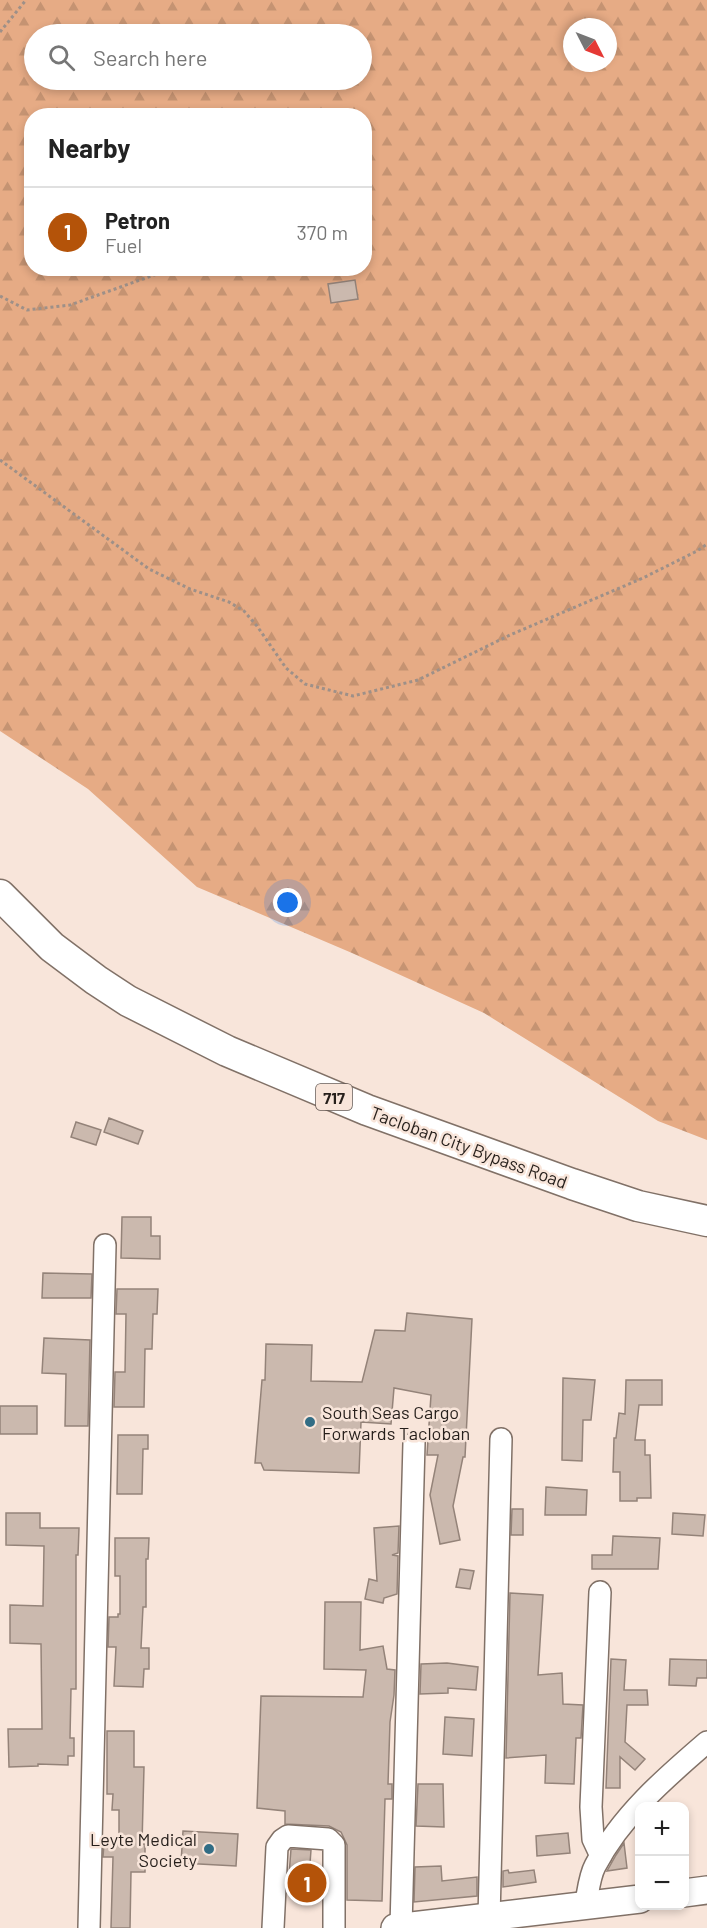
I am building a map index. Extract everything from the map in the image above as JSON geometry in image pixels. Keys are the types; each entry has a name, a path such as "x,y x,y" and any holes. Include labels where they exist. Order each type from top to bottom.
{"highway":[{"name":"Tacloban City Bypass Road","path":"0,895 52,947 96,980 128,1001 228,1052 367,1110 561,1180 638,1206 707,1221"}],"main road":[{"path":"689,1892 707,1890"},
{"path":"398,1928 489,1918 529,1921 585,1907 635,1900"}],"street":[{"path":"89,1928 105,1245"},
{"path":"489,1918 501,1439"},
{"path":"398,1928 414,1443"},
{"path":"600,1592 591,1807 593,1839 601,1856"},
{"path":"585,1907 593,1868 621,1824 670,1774 707,1742"},
{"path":"273,1928 277,1847 288,1836 328,1839 334,1845 334,1928"}],"path":[{"path":"0,32 26,0"},
{"path":"0,296 27,310 70,305 152,276"},
{"path":"0,460 149,569 190,589 229,602 244,610 286,668 305,684 353,696 418,680 510,635 643,578 707,544"}],"green space":[{"path":"0,0 707,0 707,1140 658,1121 484,1013 352,953 197,887 88,789 0,731"}],"building":[{"path":"355,280 358,299 331,303 328,284"},
{"path":"109,1118 143,1131 138,1144 104,1132"},
{"path":"76,1122 101,1130 96,1145 71,1137"},
{"path":"122,1217 151,1217 151,1236 160,1236 160,1259 121,1258"},
{"path":"43,1273 92,1274 91,1298 42,1298"},
{"path":"117,1289 158,1289 157,1314 153,1314 152,1349 145,1349 144,1407 114,1407 115,1372 125,1372 126,1314 116,1314"},
{"path":"407,1313 472,1319 465,1457 463,1457 453,1506 460,1540 440,1544 430,1495 438,1455 427,1455 431,1395 394,1388 391,1424 361,1422 359,1473 264,1470 261,1463 255,1463 262,1380 265,1380 266,1344 312,1345 311,1381 362,1382 375,1330 405,1331"},
{"path":"44,1338 90,1340 88,1426 65,1426 66,1374 42,1373"},
{"path":"563,1378 595,1380 591,1420 583,1420 582,1461 562,1460"},
{"path":"626,1380 662,1380 662,1405 639,1405 635,1440 645,1440 645,1455 650,1455 651,1498 637,1498 637,1501 620,1501 620,1472 613,1472 614,1438 616,1438 619,1413 625,1414"},
{"path":"0,1406 37,1406 37,1434 0,1434"},
{"path":"118,1435 148,1435 148,1449 143,1449 142,1494 117,1494"},
{"path":"546,1487 587,1490 586,1515 545,1515"},
{"path":"512,1509 523,1509 523,1535 511,1535"},
{"path":"6,1513 40,1513 40,1528 79,1528 78,1555 76,1555 76,1689 71,1689 70,1738 74,1738 74,1756 68,1756 68,1765 38,1764 38,1766 9,1767 8,1729 42,1729 41,1644 10,1643 10,1605 43,1606 44,1546 6,1545"},
{"path":"673,1513 705,1515 703,1536 672,1534"},
{"path":"399,1526 398,1553 392,1555 398,1556 397,1594 384,1598 383,1603 365,1599 369,1579 377,1581 374,1528"},
{"path":"613,1536 660,1538 658,1569 592,1569 592,1555 612,1555"},
{"path":"115,1538 149,1538 148,1559 146,1559 146,1607 143,1607 141,1648 149,1648 149,1669 144,1669 143,1687 114,1686 116,1647 108,1647 109,1617 118,1617 120,1614 120,1576 115,1576"},
{"path":"460,1569 474,1571 470,1589 456,1587"},
{"path":"510,1593 543,1595 538,1675 562,1673 563,1704 583,1705 581,1738 576,1738 574,1784 545,1783 546,1755 506,1758"},
{"path":"325,1602 361,1602 360,1650 383,1646 387,1669 395,1670 390,1722 388,1784 392,1784 392,1799 385,1799 382,1901 347,1900 347,1845 341,1832 329,1826 285,1824 285,1811 257,1808 261,1696 363,1697 366,1670 324,1669"},
{"path":"611,1659 626,1660 624,1690 647,1690 648,1705 627,1705 625,1742 645,1759 635,1770 620,1757 620,1788 606,1788"},
{"path":"670,1659 707,1660 707,1678 697,1678 696,1686 669,1685"},
{"path":"447,1663 478,1667 476,1690 448,1688 448,1693 420,1694 421,1664"},
{"path":"445,1717 474,1719 472,1756 443,1754"},
{"path":"107,1731 134,1731 134,1767 144,1767 142,1844 145,1844 145,1872 131,1872 130,1928 111,1928 113,1857 103,1857 104,1843 119,1843 119,1810 112,1810 113,1794 107,1794"},
{"path":"418,1784 443,1784 444,1827 416,1826"},
{"name":"Leyte Medical Society","path":"183,1831 238,1834 236,1866 181,1863"},
{"path":"568,1833 570,1853 537,1856 536,1836"},
{"path":"624,1843 627,1868 607,1871 616,1855"},
{"path":"291,1849 311,1850 308,1890 288,1888"},
{"path":"441,1866 442,1881 477,1877 477,1896 414,1902 415,1867"},
{"path":"508,1870 509,1873 534,1870 536,1882 503,1887 503,1871"}],"place":[{"name":"South Seas Cargo Forwards Tacloban","path":"310,1422"},
{"name":"Leyte Medical Society","path":"209,1849"},
{"name":"Petron","path":"307,1883"}]}
